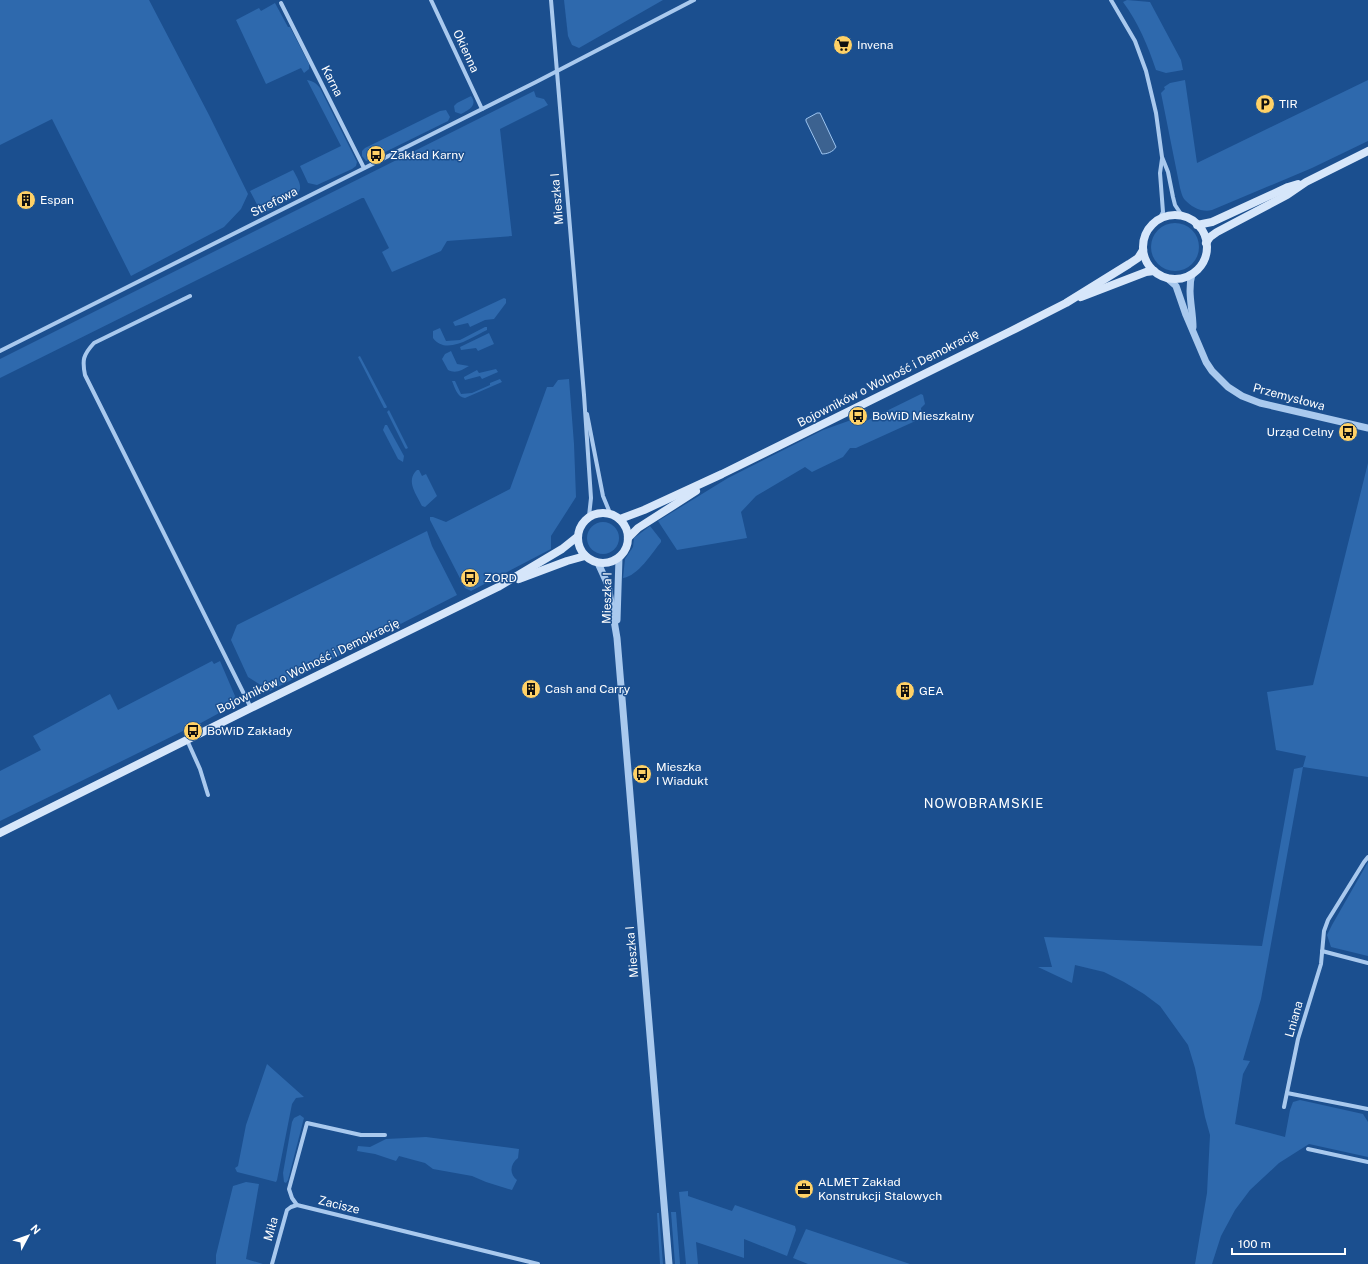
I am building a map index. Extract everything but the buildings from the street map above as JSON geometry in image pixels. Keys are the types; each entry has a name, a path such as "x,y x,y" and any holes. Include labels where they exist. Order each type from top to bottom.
{"main road":[{"path":"1206,243 1210,237 1217,232 1287,195 1306,182 1368,151"},
{"path":"1197,225 1212,222 1288,187 1306,182"},
{"path":"1171,216 1183,217 1197,225 1204,234 1206,250 1202,264 1192,274 1184,278 1167,278 1154,271 1146,262 1143,250 1144,241 1147,232 1153,224 1159,220 1171,216"},
{"name":"Bojowników o Wolność i Demokrację","path":"1066,303 1138,258 1143,250"},
{"name":"Bojowników o Wolność i Demokrację","path":"620,519 644,510 722,474 1066,303 1146,272 1154,271"},
{"name":"Bojowników o Wolność i Demokrację","path":"628,538 638,528 722,474"},
{"path":"599,512 610,513 620,519 624,525 628,538 627,546 619,558 606,563 598,563 585,556 578,544 577,537 583,521 589,516 599,512"},
{"name":"Bojowników o Wolność i Demokrację","path":"0,833 498,587 562,549 577,537"},
{"name":"Bojowników o Wolność i Demokrację","path":"498,587 567,561 585,556"}],"street":[{"name":"Okienna","path":"431,0 482,109"},
{"name":"Mieszka I","path":"551,0 584,395 591,498 589,516"},
{"name":"Strefowa","path":"0,351 482,109 694,0"},
{"path":"1111,0 1135,41 1146,71 1156,114 1162,157 1168,172 1175,206 1183,217"},
{"name":"Karna","path":"281,3 364,168"},
{"path":"1159,220 1163,212 1160,173 1162,157"},
{"name":"Przemysłowa","path":"1192,274 1190,282 1193,329"},
{"name":"Przemysłowa","path":"1167,278 1176,286 1200,349 1212,371 1228,387 1242,396 1271,406 1368,428"},
{"path":"190,296 94,343 84,356 83,364 85,375 251,708"},
{"name":"Mieszka I","path":"584,395 603,496 610,513"},
{"name":"Mieszka I","path":"617,638 619,558"},
{"name":"Mieszka I","path":"598,563 608,585 617,638 669,1264"},
{"path":"187,740 200,769 208,795"},
{"name":"Lniana","path":"1284,1107 1298,1039 1321,964 1324,931 1328,920 1368,857"},
{"path":"1322,951 1368,963"},
{"path":"1287,1093 1356,1107 1368,1108"},
{"path":"297,1205 292,1198 289,1189 307,1123 362,1135 386,1135"},
{"path":"1308,1149 1368,1162"},
{"name":"Miła","path":"272,1264 287,1210 297,1205"},
{"name":"Zacisze","path":"297,1205 538,1264"}],"shaded area":[{"path":"0,0 149,0 248,194 241,209 224,227 131,276 52,119 0,145"},
{"path":"564,0 663,0 579,48 572,45 568,36"},
{"path":"1127,0 1150,2 1181,60 1183,70 1166,73 1156,70 1142,34 1123,2"},
{"path":"275,3 288,27 290,27 309,64 309,69 304,73 301,68 266,84 236,20 259,8 261,11"},
{"path":"307,80 314,82 320,88 357,162 356,166 352,169 317,185 308,183 300,166 341,146"},
{"path":"1185,80 1197,163 1368,80 1368,141 1312,168 1212,210 1201,210 1188,203 1182,194 1161,93 1165,89 1164,87 1170,83"},
{"path":"534,91 536,97 544,99 548,105 500,129 512,236 447,241 441,251 392,272 382,252 389,248 364,198 362,198 0,378 0,359"},
{"path":"471,96 474,102 472,107 461,114 455,112 454,106 457,103"},
{"path":"446,110 450,117 448,121 371,159 366,161 362,156 362,151 365,148 440,111"},
{"path":"820,113 836,147 826,154 822,154 806,121 806,119"},
{"path":"293,170 299,181 299,192 286,202 285,200 279,203 280,205 262,214 250,191"},
{"path":"1175,223 1184,225 1192,230 1197,238 1199,247 1197,256 1192,264 1184,269 1175,271 1166,269 1158,264 1153,256 1151,247 1153,238 1158,230 1166,225"},
{"path":"504,298 506,299 506,303 494,319 485,320 470,327 468,323 455,326 453,322"},
{"path":"487,327 487,330 467,340 452,345 438,343 433,338 433,331 440,328 446,341 460,340"},
{"path":"489,333 494,344 478,351 476,348 461,350 460,347"},
{"path":"451,351 457,364 469,366 456,372 448,370 442,359 445,354"},
{"path":"360,356 387,407 386,408 384,408 358,357"},
{"path":"496,369 498,372 482,379 480,376 465,380 464,378 477,370 479,373"},
{"path":"500,379 502,382 465,398 458,394 452,381 455,381 461,394 472,393"},
{"path":"569,379 576,497 551,536 551,549 471,591 465,588 430,520 430,517 446,522 510,489 547,387 553,387 558,380"},
{"path":"921,394 923,395 925,404 921,408 922,418 856,448 850,448 843,457 812,472 805,467 756,496 741,512 747,538 677,550 658,521 728,478 823,430 854,419 856,426"},
{"path":"389,410 408,448 406,449 387,412"},
{"path":"385,425 387,425 404,456 403,462 398,459 383,430"},
{"path":"1368,463 1368,777 1303,767 1306,756 1276,750 1267,692 1313,685"},
{"path":"417,470 419,470 422,476 426,474 437,496 425,507 422,506 413,488 412,479"},
{"path":"600,522 606,522 616,529 619,538 618,544 612,551 606,554 600,554 590,547 587,541 587,535 594,525"},
{"path":"650,526 661,542 639,569 623,578 625,559 633,547 634,538"},
{"path":"427,531 432,546 457,595 270,691 248,677 231,640 237,625"},
{"path":"212,661 214,664 220,661 235,696 232,706 199,724 196,722 189,725 189,728 0,821 0,771 41,750 33,736 110,694 118,710"},
{"path":"1303,767 1261,999 1243,1060 1250,1061 1243,1074 1235,1124 1285,1137 1293,1102 1300,1100 1363,1114 1368,1122 1368,1157 1309,1144 1279,1163 1250,1190 1235,1210 1221,1236 1212,1264 1195,1264 1207,1193 1210,1135 1195,1068 1188,1045 1160,1006 1124,982 1104,972 1075,965 1072,983 1038,967 1052,967 1044,937 1262,946 1294,769"},
{"path":"1368,862 1368,956 1331,947 1327,935"},
{"path":"267,1064 304,1097 296,1098 292,1104 276,1182 237,1172 235,1168 238,1166 246,1125"},
{"path":"300,1115 304,1118 286,1183 284,1182 283,1173 292,1122 294,1118"},
{"path":"426,1137 519,1149 518,1158 512,1166 514,1178 517,1180 512,1190 472,1176 433,1169 425,1163 399,1156 396,1161 375,1154 357,1151 358,1146 370,1147 386,1139"},
{"path":"246,1182 259,1184 246,1259 263,1264 216,1264 216,1255 233,1186"},
{"path":"688,1191 688,1196 732,1211 735,1205 795,1226 796,1230 787,1256 744,1239 744,1258 696,1242 698,1264 686,1264 679,1192"},
{"path":"671,1212 676,1212 680,1264 675,1264"},
{"path":"657,1213 659,1213 663,1264 660,1264"},
{"path":"806,1229 910,1264 808,1264 793,1258"}],"place":[{"name":"Invena","path":"843,45"},
{"name":"TIR","path":"1265,104"},
{"name":"Zakład Karny","path":"376,155"},
{"name":"Espan","path":"26,200"},
{"name":"BoWiD Mieszkalny","path":"858,416"},
{"name":"Urząd Celny","path":"1348,432"},
{"name":"ZORD","path":"470,578"},
{"name":"Cash and Carry","path":"531,689"},
{"name":"GEA","path":"905,691"},
{"name":"BoWiD Zakłady","path":"193,731"},
{"name":"Mieszka I Wiadukt","path":"642,774"},
{"name":"ALMET Zakład Konstrukcji Stalowych","path":"804,1189"}],"district":[{"name":"NOWOBRAMSKIE","path":"984,803"}]}
